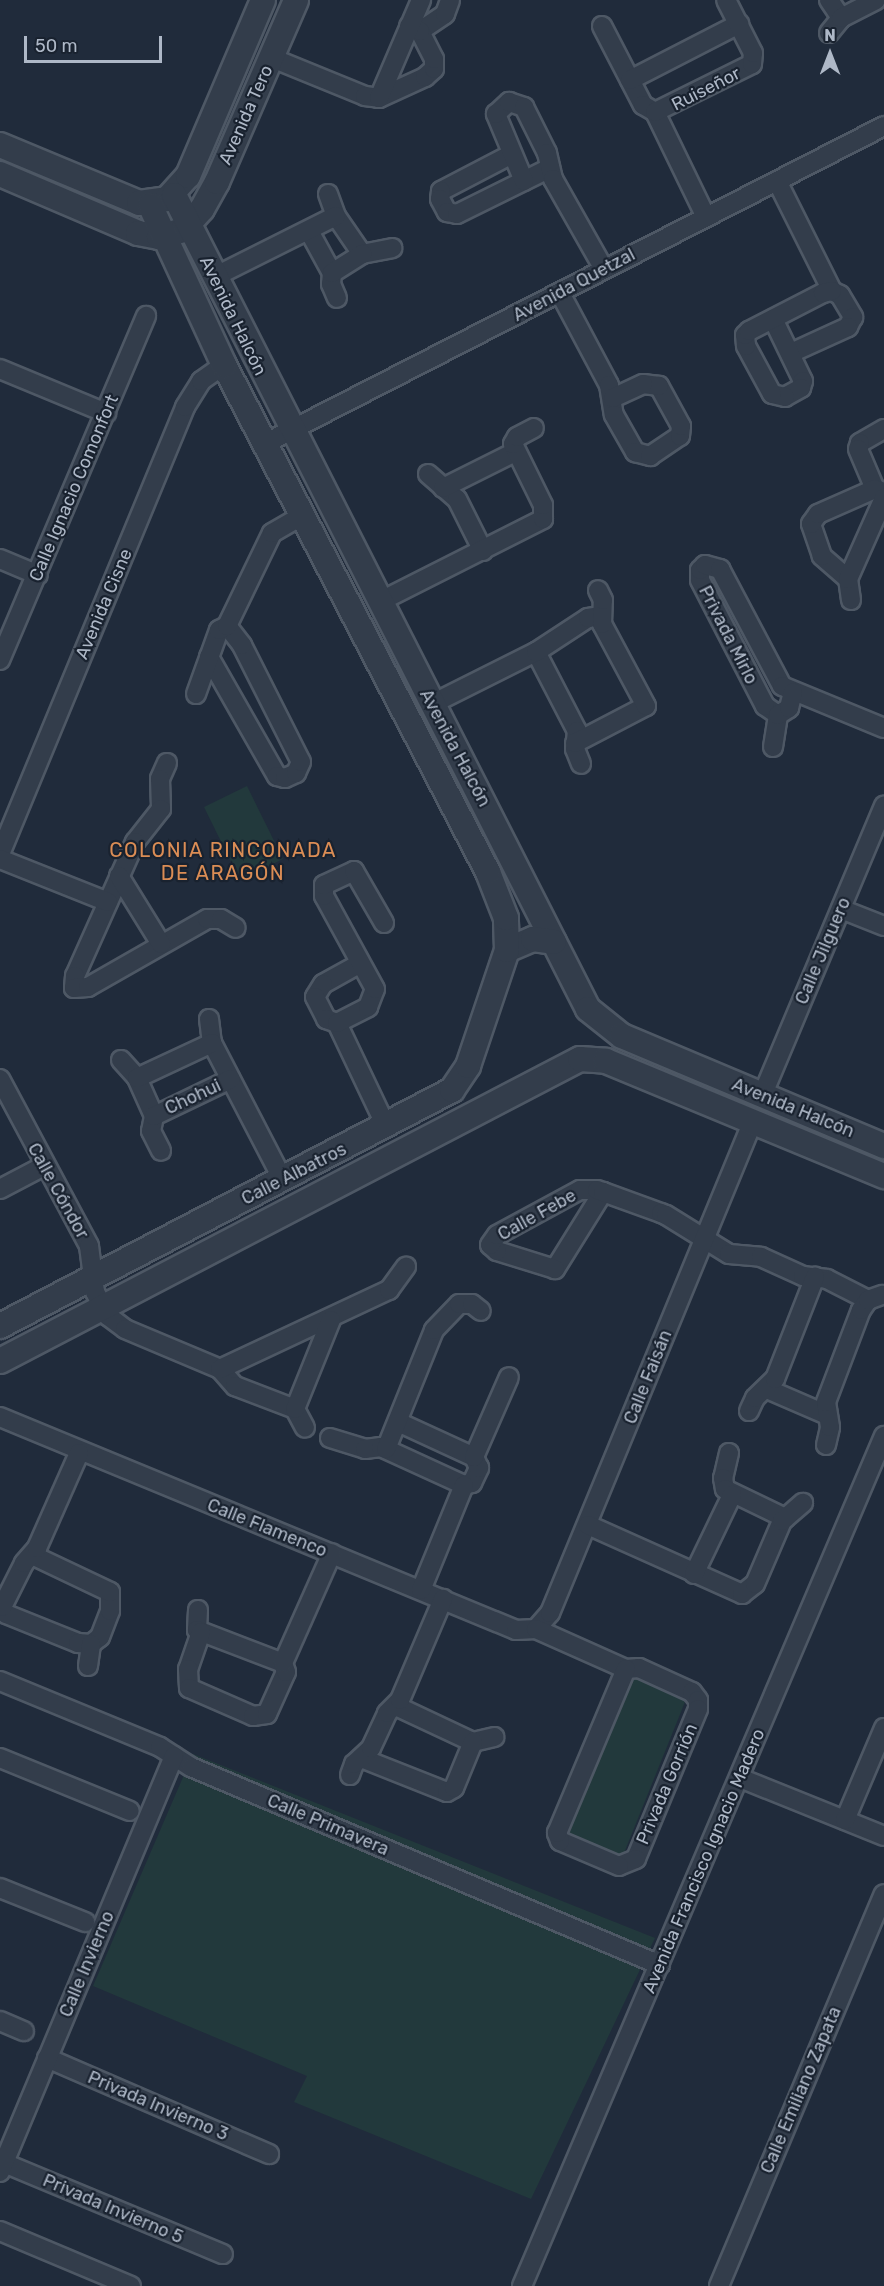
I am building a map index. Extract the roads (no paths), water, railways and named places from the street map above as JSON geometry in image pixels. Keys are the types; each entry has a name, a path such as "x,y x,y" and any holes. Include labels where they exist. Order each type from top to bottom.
{"street":[{"name":"Avenida Tero","path":"174,195 188,176 262,0"},
{"name":"Avenida Tero","path":"189,226 217,182 296,0"},
{"path":"379,98 415,28 421,0"},
{"path":"415,28 445,14 450,0"},
{"path":"630,80 739,24 726,0"},
{"path":"829,0 841,18"},
{"path":"829,33 841,18 876,0"},
{"name":"Ruiseñor","path":"655,112 754,61 739,24"},
{"path":"602,26 643,105 655,112 706,217"},
{"path":"272,58 365,96 379,98 425,77 434,69 434,59 415,28"},
{"path":"524,181 496,114 502,105 517,102 533,125 550,168 604,269"},
{"name":"Avenida Quetzal","path":"264,444 884,126"},
{"path":"0,145 150,205 174,195"},
{"path":"512,154 441,191 445,210 457,214 550,168"},
{"path":"0,174 138,233 164,237 189,226"},
{"path":"777,181 832,291 846,303 852,321 848,327 791,353"},
{"path":"328,194 336,216 362,254"},
{"name":"Avenida Halcón","path":"174,195 290,430 588,1010 622,1036 884,1146"},
{"name":"Avenida Halcón","path":"150,205 224,365 264,444 488,872 506,918 507,950"},
{"path":"214,277 336,216"},
{"path":"309,231 332,273 331,284 337,298"},
{"path":"332,273 362,254 392,248"},
{"path":"773,319 791,353 802,385 784,397 772,394 744,338 773,319 832,291"},
{"path":"560,293 613,398"},
{"name":"Calle Ignacio Comonfort","path":"0,660 146,316"},
{"name":"Avenida Cisne","path":"0,854 185,407 201,381 224,365"},
{"path":"0,369 106,413"},
{"path":"379,602 539,523 544,514 515,452 514,440 534,428"},
{"path":"850,600 848,579 881,493 858,447 884,429"},
{"path":"443,488 515,452"},
{"path":"428,474 457,499 483,551"},
{"path":"848,579 822,556 811,524 818,514 881,493"},
{"path":"196,694 219,630 227,626 272,532 302,516"},
{"path":"0,559 38,574"},
{"name":"Privada Mirlo","path":"778,715 765,706 700,580 700,570 705,565 720,569 776,678 794,692 884,728"},
{"path":"575,743 646,706 601,616 603,600 598,590"},
{"path":"432,704 536,652 588,618 601,616"},
{"path":"209,657 277,776 285,778 296,773 300,759 242,645 227,626"},
{"path":"536,652 577,731 575,743 580,764"},
{"path":"773,747 778,715 789,708 794,692"},
{"path":"167,763 160,779 161,809 135,842 119,876 75,976 76,990 214,917 236,928"},
{"name":"Calle Jilguero","path":"762,1096 884,806"},
{"path":"0,859 108,902"},
{"path":"337,1023 368,1007 374,999 375,986 359,964 324,896 324,885 354,871 384,923"},
{"path":"119,876 161,944"},
{"path":"841,909 884,926"},
{"path":"507,950 526,940 554,942"},
{"name":"Calle Albatros","path":"0,1326 452,1090 468,1066 507,950"},
{"path":"359,964 315,993 326,1019 337,1023 386,1126"},
{"path":"580,1059 591,1033 588,1010"},
{"path":"209,1020 212,1043 282,1180"},
{"path":"137,1078 212,1043"},
{"name":"Avenida Halcón","path":"580,1059 606,1061 884,1176"},
{"name":"Calle Albatros","path":"0,1361 503,1096 580,1059"},
{"path":"121,1060 137,1078 154,1116 151,1131 161,1151"},
{"path":"468,1066 478,1083 503,1096"},
{"name":"Calle Cóndor","path":"0,1079 88,1246 91,1278 102,1307"},
{"name":"Chohui","path":"154,1116 231,1079"},
{"name":"Calle Faisán","path":"536,1629 550,1613 588,1525 753,1121"},
{"path":"0,1189 44,1166"},
{"name":"Calle Febe","path":"580,1190 603,1192 555,1269 497,1251 490,1245 497,1235 580,1190"},
{"path":"603,1192 661,1213 729,1254 762,1257 875,1298 826,1402 830,1427 826,1445"},
{"path":"220,1369 331,1320 389,1290 406,1267"},
{"path":"749,1411 755,1398 775,1379 815,1277"},
{"path":"386,1449 428,1342 439,1323 464,1303 481,1311"},
{"path":"102,1307 125,1329 220,1369 235,1386 295,1409 305,1428"},
{"path":"295,1409 331,1320"},
{"path":"474,1457 509,1377"},
{"path":"767,1389 827,1415"},
{"name":"Calle Flamenco","path":"0,1417 79,1453 332,1553 516,1630 536,1629"},
{"path":"330,1438 365,1449 386,1449 464,1485 472,1483 478,1472 479,1463 474,1457 398,1422"},
{"name":"Avenida Francisco Ignacio Madero","path":"522,2286 884,1436"},
{"path":"32,1555 110,1592 110,1611 100,1637 91,1644 78,1643 6,1614 1,1607 32,1555 79,1453"},
{"path":"729,1453 723,1478 725,1489 732,1495 784,1518"},
{"path":"421,1590 464,1485"},
{"path":"694,1574 732,1495"},
{"path":"588,1525 738,1594 748,1593 755,1584 784,1518 803,1503"},
{"path":"201,1632 188,1669 189,1688 253,1716 271,1711 286,1672 283,1663 332,1553"},
{"path":"350,1774 371,1748 383,1719 396,1706 443,1599"},
{"path":"198,1610 195,1627 201,1632 283,1663"},
{"name":"Privada Gorrión","path":"536,1629 626,1669 639,1668 692,1692 699,1706 636,1859 619,1866 560,1841 557,1833 626,1669"},
{"path":"88,1666 91,1644"},
{"name":"Calle Primavera","path":"0,1681 174,1756 191,1767 660,1965"},
{"path":"396,1706 473,1742 494,1737"},
{"path":"845,1820 884,1728"},
{"path":"362,1758 447,1792 454,1788 473,1742"},
{"name":"Calle Invierno","path":"2,2167 174,1756"},
{"path":"0,1758 130,1811"},
{"path":"740,1778 884,1836"},
{"path":"0,1888 85,1922"},
{"name":"Calle Emiliano Zapata","path":"719,2286 884,1894"},
{"path":"0,2021 24,2031"},
{"name":"Privada Invierno 3","path":"47,2058 269,2154"},
{"name":"Privada Invierno 5","path":"2,2167 223,2254"},
{"path":"0,2231 93,2279 131,2286"}],"district":[{"name":"COLONIA RINCONADA DE ARAGÓN","path":"223,862"}]}
